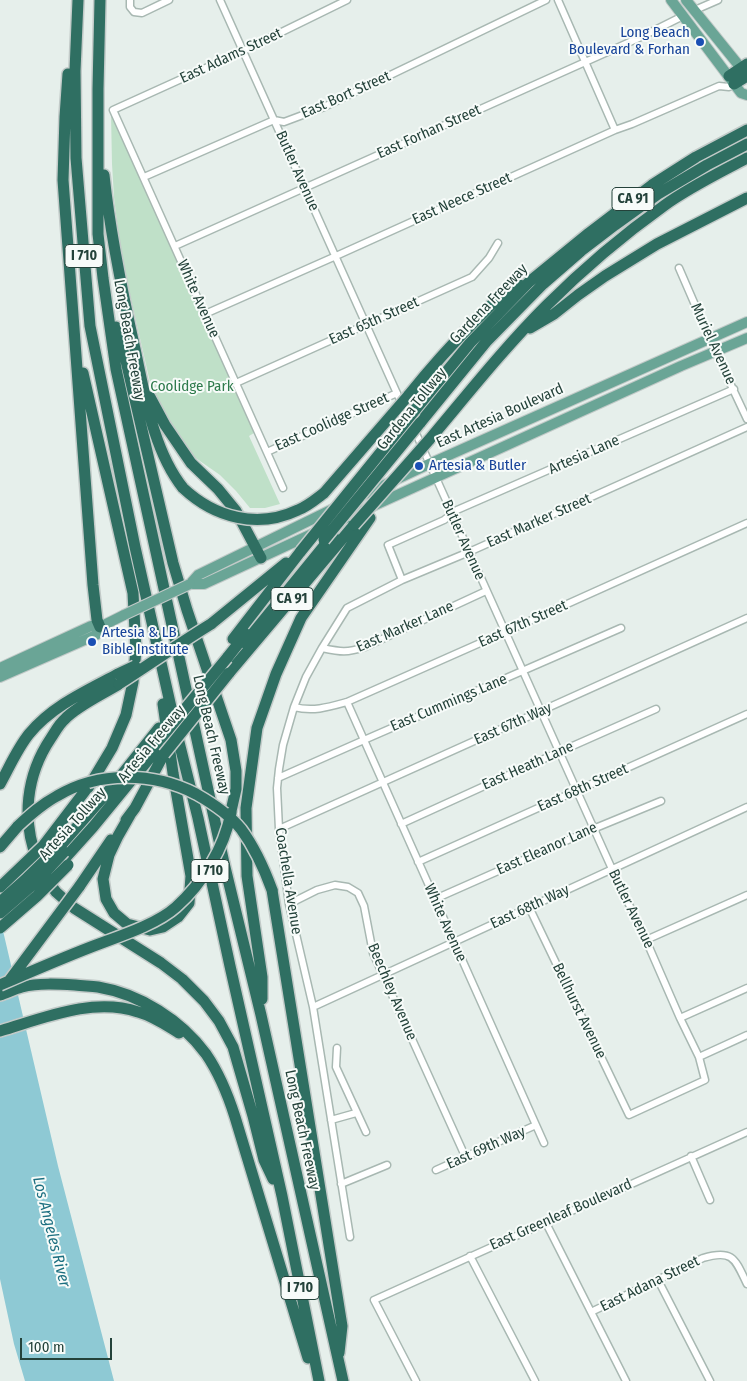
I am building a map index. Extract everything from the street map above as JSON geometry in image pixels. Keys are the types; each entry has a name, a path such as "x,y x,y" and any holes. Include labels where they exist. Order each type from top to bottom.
{"highway":[{"path":"73,0 71,5 63,180 93,585 97,620 100,627"},
{"name":"Long Beach Freeway","path":"78,0 75,71 76,158 90,326 135,547 198,818 282,1196 319,1381"},
{"name":"Long Beach Freeway","path":"100,0 98,234 116,369 224,863 261,1015 343,1381"},
{"path":"732,80 745,71"},
{"path":"98,89 104,177 112,232 125,303 146,398 161,450 173,476 183,488 206,506 228,515 250,520 283,515 297,511 310,504 324,493 402,394 430,369 496,300 515,287 529,282"},
{"name":"Gardena Freeway","path":"301,551 470,343 529,282 588,233 652,185 696,157 747,130"},
{"name":"Gardena Tollway","path":"227,661 421,425 486,342 543,284 614,225 658,194 747,144"},
{"name":"CA 91","path":"396,478 520,334 547,305 596,259 665,205 747,158"},
{"path":"520,334 554,314 584,290 642,253 747,198"},
{"name":"Gardena Tollway","path":"421,425 495,340 562,273 622,225 643,222"},
{"path":"0,985 148,925 176,908 199,882 216,855 229,826 236,790 236,770 231,740 173,563 128,371 103,278"},
{"path":"0,887 42,846 86,791 112,748 126,714 134,682 136,650 133,593 94,424 74,317"},
{"path":"138,364 150,396 166,425 191,463 218,489 236,511 261,558"},
{"path":"261,1015 262,977 247,876 246,808 257,728 276,674 301,618 396,478"},
{"name":"Artesia Freeway","path":"0,902 25,880 65,855 227,661 396,478"},
{"path":"135,547 136,563 154,646 191,876 189,903 178,917 163,927 150,930 127,924 114,913 106,899 103,879 109,855 130,815 162,741"},
{"path":"0,784 29,734 58,707 75,697 149,664 211,624 301,551"},
{"name":"Artesia Freeway","path":"0,928 37,896 112,787 162,741 227,661 301,551"},
{"path":"118,679 65,719 41,752 29,791 27,805 35,855 43,875 56,892 74,908 182,979 204,1001 219,1021 233,1047 264,1160 282,1196"},
{"path":"0,846 35,810 57,796 96,780 120,777 139,777 186,789 207,800 224,813 240,828 252,845 264,866 272,890 342,1326 339,1363"},
{"path":"0,994 130,815"},
{"name":"Artesia Tollway","path":"0,913 65,855"},
{"name":"Artesia Tollway","path":"0,919 19,903 65,855"},
{"path":"0,994 43,984 98,987 142,1002 164,1014 184,1029 199,1046 227,1092 315,1381"},
{"path":"0,1031 74,1010 98,1006 120,1007 154,1018 199,1046"}],"main road":[{"path":"671,0 740,93 747,95"},
{"path":"686,0 745,71"},
{"name":"East Artesia Boulevard","path":"0,668 91,626 100,627 124,616 190,584 198,575 255,546 429,464 747,322"},
{"name":"East Artesia Boulevard","path":"190,584 204,584 435,477 747,338"},
{"name":"East Artesia Boulevard","path":"0,677 96,635 100,627"}],"street":[{"path":"130,0 130,7 134,12 142,13 169,0"},
{"name":"Butler Avenue","path":"220,0 366,324 402,394 429,464 576,791 699,1057 705,1080"},
{"name":"East Adams Street","path":"114,110 243,51 347,0"},
{"name":"East Bort Street","path":"144,178 274,120 284,122 324,107 546,0"},
{"path":"558,0 616,130"},
{"path":"695,10 718,0"},
{"name":"East Forhan Street","path":"175,246 683,16"},
{"name":"East Neece Street","path":"205,314 616,130 719,86 729,87 732,80"},
{"name":"White Avenue","path":"114,110 284,488"},
{"name":"East 65th Street","path":"236,383 472,277 482,267 498,243"},
{"name":"Muriel Avenue","path":"679,268 747,419"},
{"name":"Artesia Lane","path":"402,580 388,545 444,520 452,514 734,389"},
{"name":"East Coolidge Street","path":"267,452 402,394"},
{"name":"East Marker Street","path":"322,648 347,608 402,580 469,552 747,427"},
{"name":"East 67th Street","path":"294,707 305,710 324,708 347,702 747,523"},
{"name":"East Marker Lane","path":"322,648 350,652 486,591"},
{"name":"East 67th Way","path":"279,829 747,618"},
{"name":"East Cummings Lane","path":"278,778 621,628"},
{"name":"Coachella Avenue","path":"322,648 306,677 294,707 283,745 278,778 279,829 289,904 313,1007 350,1238"},
{"name":"White Avenue","path":"347,702 544,1143"},
{"name":"East Heath Lane","path":"401,824 656,709"},
{"name":"East 68th Street","path":"418,862 747,714"},
{"name":"East Eleanor Lane","path":"435,899 594,828 661,801"},
{"name":"East 68th Way","path":"313,1007 747,807"},
{"name":"Beechley Avenue","path":"289,904 317,890 335,885 348,887 358,893 364,906 373,953 465,1156"},
{"path":"646,940 747,895"},
{"name":"Bellhurst Avenue","path":"529,907 629,1115 705,1080"},
{"path":"680,1018 747,988"},
{"path":"699,1057 747,1035"},
{"path":"337,1048 336,1067 366,1132"},
{"path":"331,1120 356,1113"},
{"name":"East 69th Way","path":"436,1170 536,1125"},
{"name":"East Greenleaf Boulevard","path":"416,1381 374,1300 747,1132"},
{"path":"691,1156 710,1200"},
{"path":"341,1184 387,1165"},
{"path":"546,1223 626,1381"},
{"name":"East Adana Street","path":"591,1312 703,1258 716,1254 726,1254 736,1262 747,1284"},
{"path":"470,1256 535,1381"},
{"path":"658,1280 710,1381"}],"green space":[{"name":"Coolidge Park","path":"111,113 254,433 249,436 280,504 265,508 250,508 220,475 187,452 170,429 152,391 121,255 114,197"}],"water":[{"name":"Los Angeles River","path":"0,918 58,1166 114,1381 25,1381 14,1344 0,1279"}],"place":[{"name":"Long Beach Boulevard & Forhan","path":"700,42"},
{"name":"Artesia & Butler","path":"419,466"},
{"name":"Artesia & LB Bible Institute","path":"92,642"}]}
